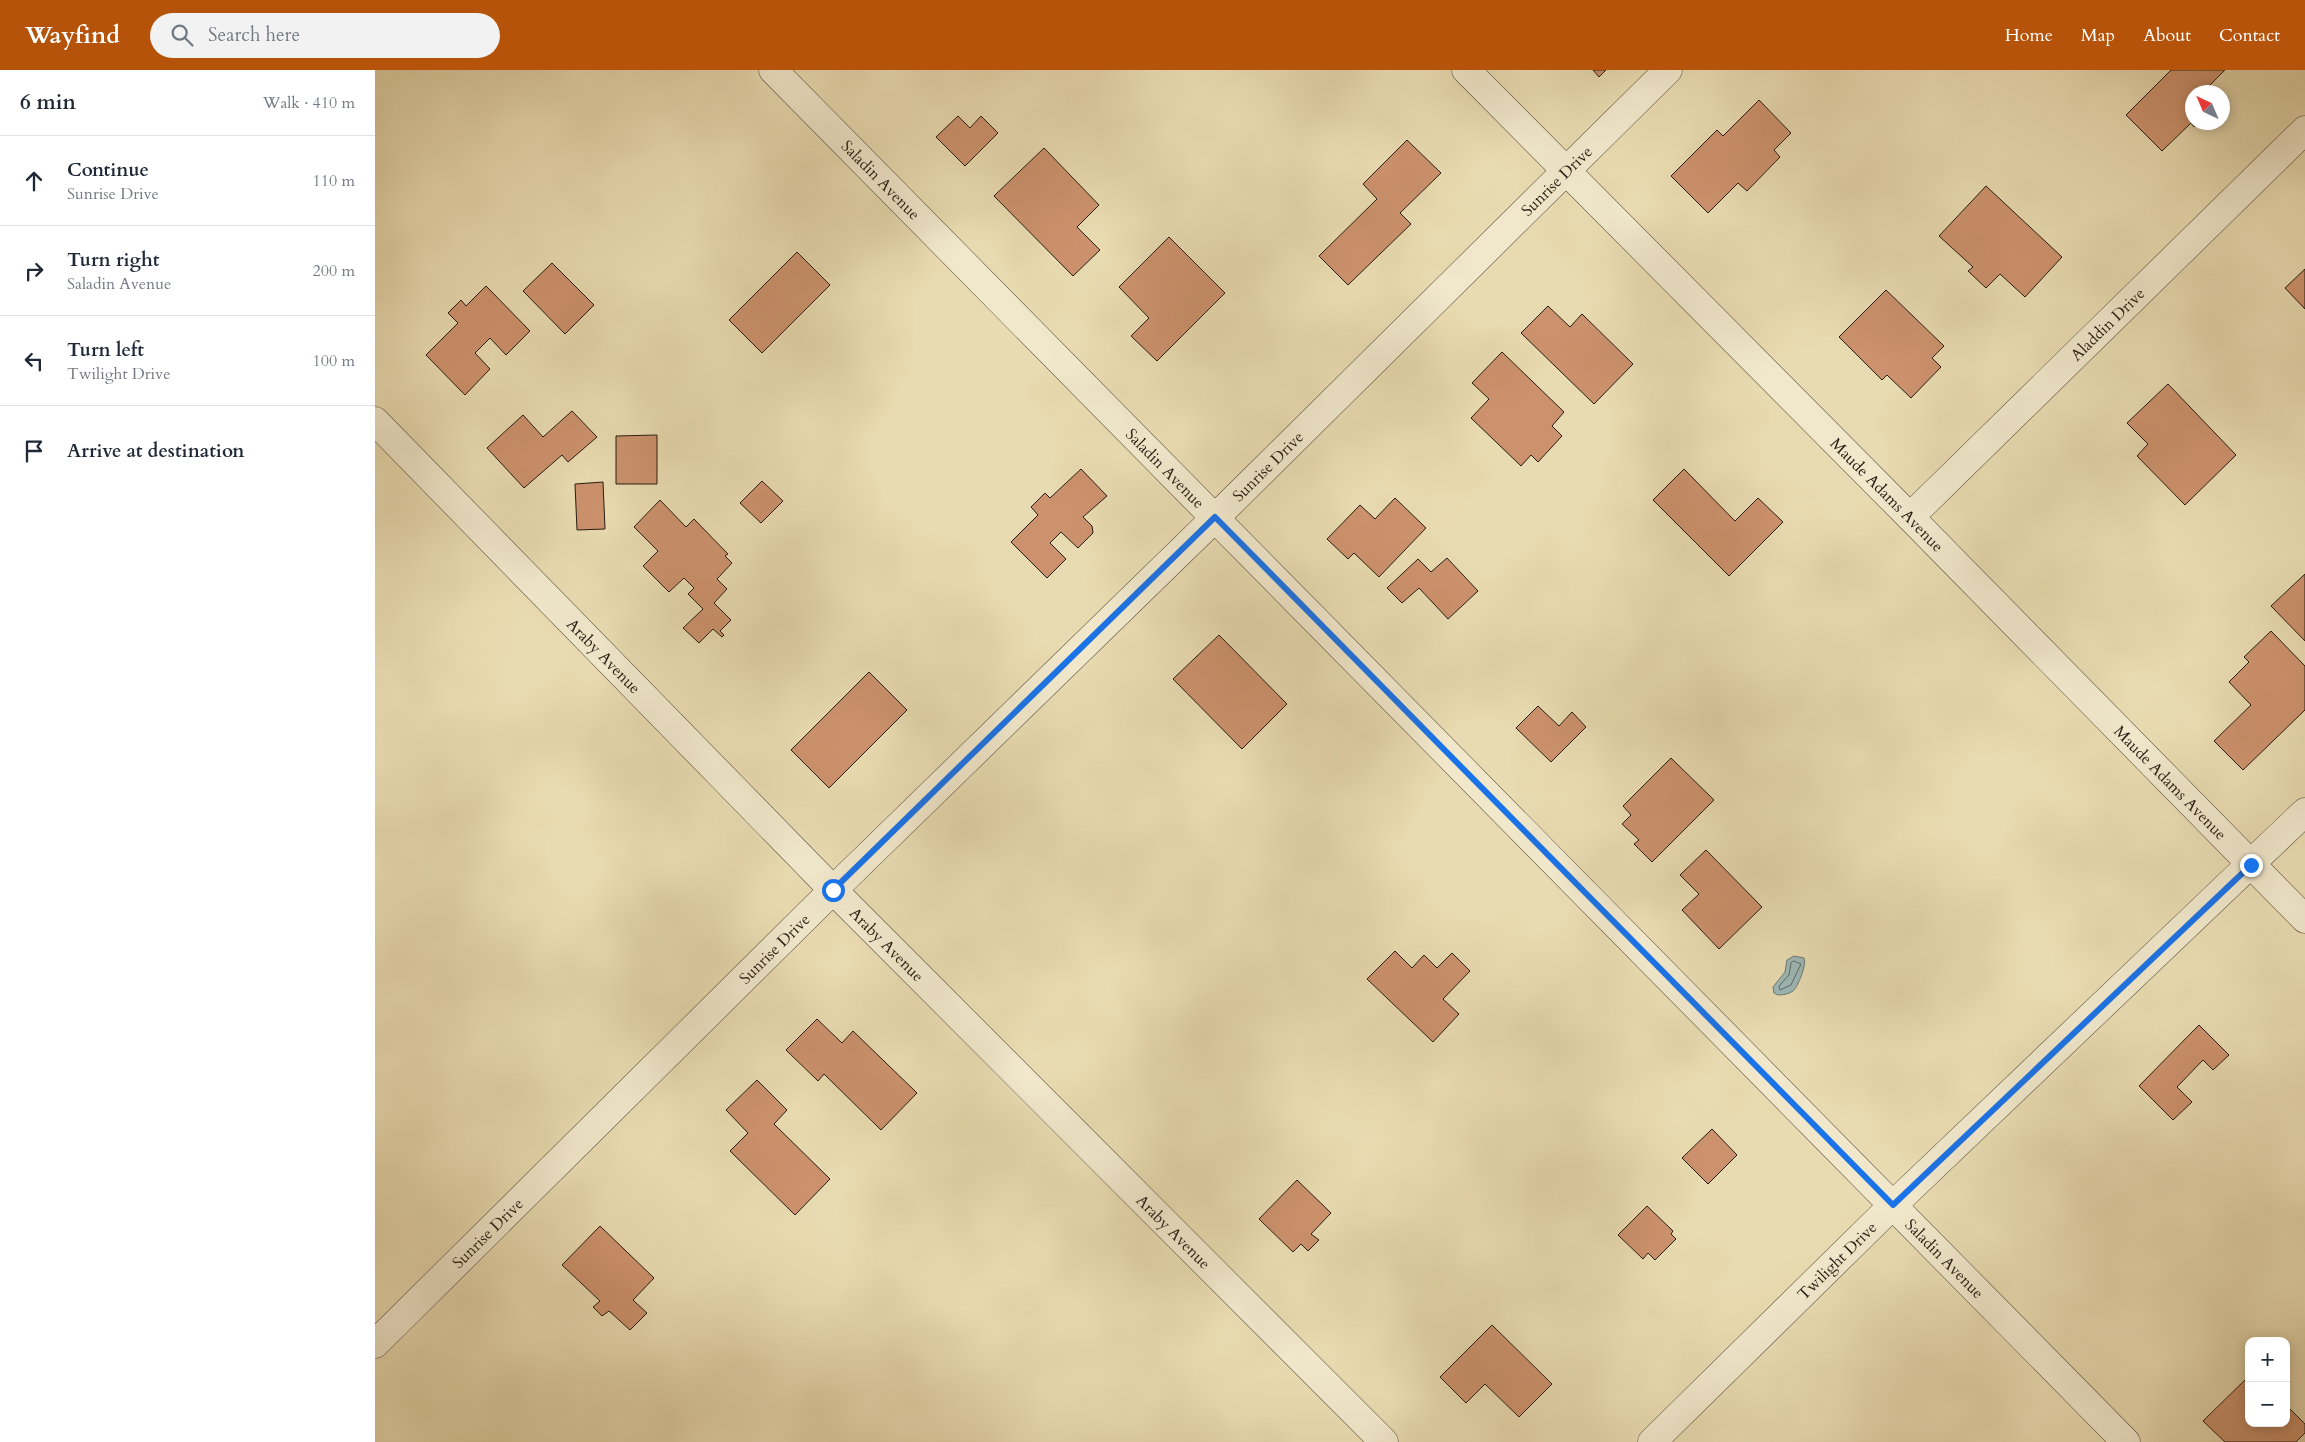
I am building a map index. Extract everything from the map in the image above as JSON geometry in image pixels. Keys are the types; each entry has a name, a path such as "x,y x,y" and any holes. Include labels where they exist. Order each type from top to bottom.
{"street":[{"name":"Saladin Avenue","path":"773,70 2126,1442"},
{"name":"Maude Adams Avenue","path":"1466,70 1911,518 2305,919"},
{"name":"Sunrise Drive","path":"375,1344 833,890 1567,172 1667,70"},
{"name":"Aladdin Drive","path":"1911,518 2305,130"},
{"name":"Araby Avenue","path":"375,421 833,890 1384,1442"},
{"name":"Twilight Drive","path":"1652,1442 1893,1205 2305,812"}],"water":[{"path":"1794,956 1804,958 1805,961 1799,980 1793,991 1778,995 1774,993 1773,987 1785,972 1787,960"}],"building":[{"path":"1593,70 1606,70 1599,77"},
{"path":"2171,70 2225,70 2210,85 2185,85 2185,129 2162,151 2126,115"},
{"path":"1759,100 1791,133 1774,150 1780,157 1747,191 1738,183 1708,213 1671,176 1717,130 1723,136"},
{"path":"958,116 970,128 981,116 998,133 965,166 936,137"},
{"path":"1407,140 1441,173 1400,213 1411,224 1348,285 1319,256 1377,199 1363,184"},
{"path":"1044,148 1099,205 1077,227 1100,250 1073,276 994,196"},
{"path":"1986,186 2062,257 2025,297 2000,274 1986,288 1968,271 1973,267 1939,236"},
{"path":"1169,237 1225,293 1157,361 1131,336 1149,318 1119,287"},
{"path":"797,252 830,285 762,353 729,320"},
{"path":"552,263 594,305 565,334 523,291"},
{"path":"2305,269 2305,309 2285,288"},
{"path":"486,286 530,331 506,355 490,338 475,353 490,369 465,395 426,355 458,323 448,313 461,300 466,306"},
{"path":"1886,290 1944,346 1932,358 1941,367 1911,398 1887,375 1882,380 1839,337"},
{"path":"1548,306 1570,327 1582,314 1633,364 1594,404 1521,333"},
{"path":"1502,352 1564,412 1552,426 1562,436 1538,462 1531,455 1521,466 1471,418 1489,399 1472,383"},
{"path":"2168,384 2236,455 2185,505 2137,456 2148,444 2127,423"},
{"path":"572,411 597,437 568,462 562,455 524,488 487,448 523,415 543,437"},
{"path":"657,435 657,484 616,484 616,436"},
{"path":"1081,469 1107,496 1083,517 1092,526 1093,533 1078,548 1061,532 1050,543 1066,559 1047,578 1011,542 1038,515 1031,507 1045,493 1050,498"},
{"path":"1684,469 1735,521 1758,498 1783,522 1729,576 1653,500"},
{"path":"762,481 783,501 761,523 740,503"},
{"path":"603,482 605,529 577,530 575,484"},
{"path":"1395,498 1426,528 1379,577 1354,553 1348,559 1327,539 1360,505 1375,519"},
{"path":"660,500 686,527 694,519 728,554 725,556 732,563 717,579 727,589 714,603 731,620 720,631 724,635 722,637 713,629 699,643 683,628 703,609 688,594 694,588 684,578 669,592 643,566 658,551 634,527"},
{"path":"1447,558 1478,591 1448,619 1419,588 1402,603 1387,588 1418,559 1431,572"},
{"path":"2305,574 2305,641 2271,606"},
{"path":"2271,631 2305,666 2305,710 2243,770 2214,741 2251,705 2229,682 2249,662 2244,657"},
{"path":"1219,635 1287,704 1242,749 1173,679"},
{"path":"869,672 907,710 829,788 791,750"},
{"path":"1538,706 1559,726 1572,712 1586,727 1551,762 1516,728"},
{"path":"1671,758 1714,800 1652,862 1634,844 1639,840 1622,824 1631,815 1623,806"},
{"path":"1706,850 1762,907 1719,949 1682,910 1699,894 1680,875"},
{"path":"1395,951 1412,968 1424,955 1437,968 1452,953 1470,971 1443,999 1459,1014 1433,1042 1367,979"},
{"path":"817,1019 842,1043 853,1031 917,1093 881,1130 824,1074 818,1081 786,1050"},
{"path":"2199,1025 2229,1055 2213,1070 2203,1060 2177,1087 2192,1102 2173,1120 2139,1086"},
{"path":"757,1080 787,1110 774,1124 830,1179 795,1215 730,1151 748,1133 726,1110"},
{"path":"1712,1129 1737,1155 1708,1184 1682,1158"},
{"path":"1297,1180 1331,1213 1311,1234 1319,1240 1308,1251 1301,1244 1293,1252 1259,1219"},
{"path":"1647,1206 1673,1231 1671,1234 1676,1239 1655,1260 1648,1253 1643,1259 1618,1235"},
{"path":"600,1226 654,1278 633,1300 647,1313 630,1330 609,1311 602,1316 593,1307 600,1301 562,1265"},
{"path":"1492,1325 1552,1384 1519,1417 1485,1384 1466,1403 1440,1377"},
{"path":"2245,1380 2245,1427 2290,1427 2290,1409 2305,1424 2305,1433 2296,1442 2225,1442 2203,1421"}],"route":[{"path":"833,890 1215,517 1893,1205 2251,865"}]}
